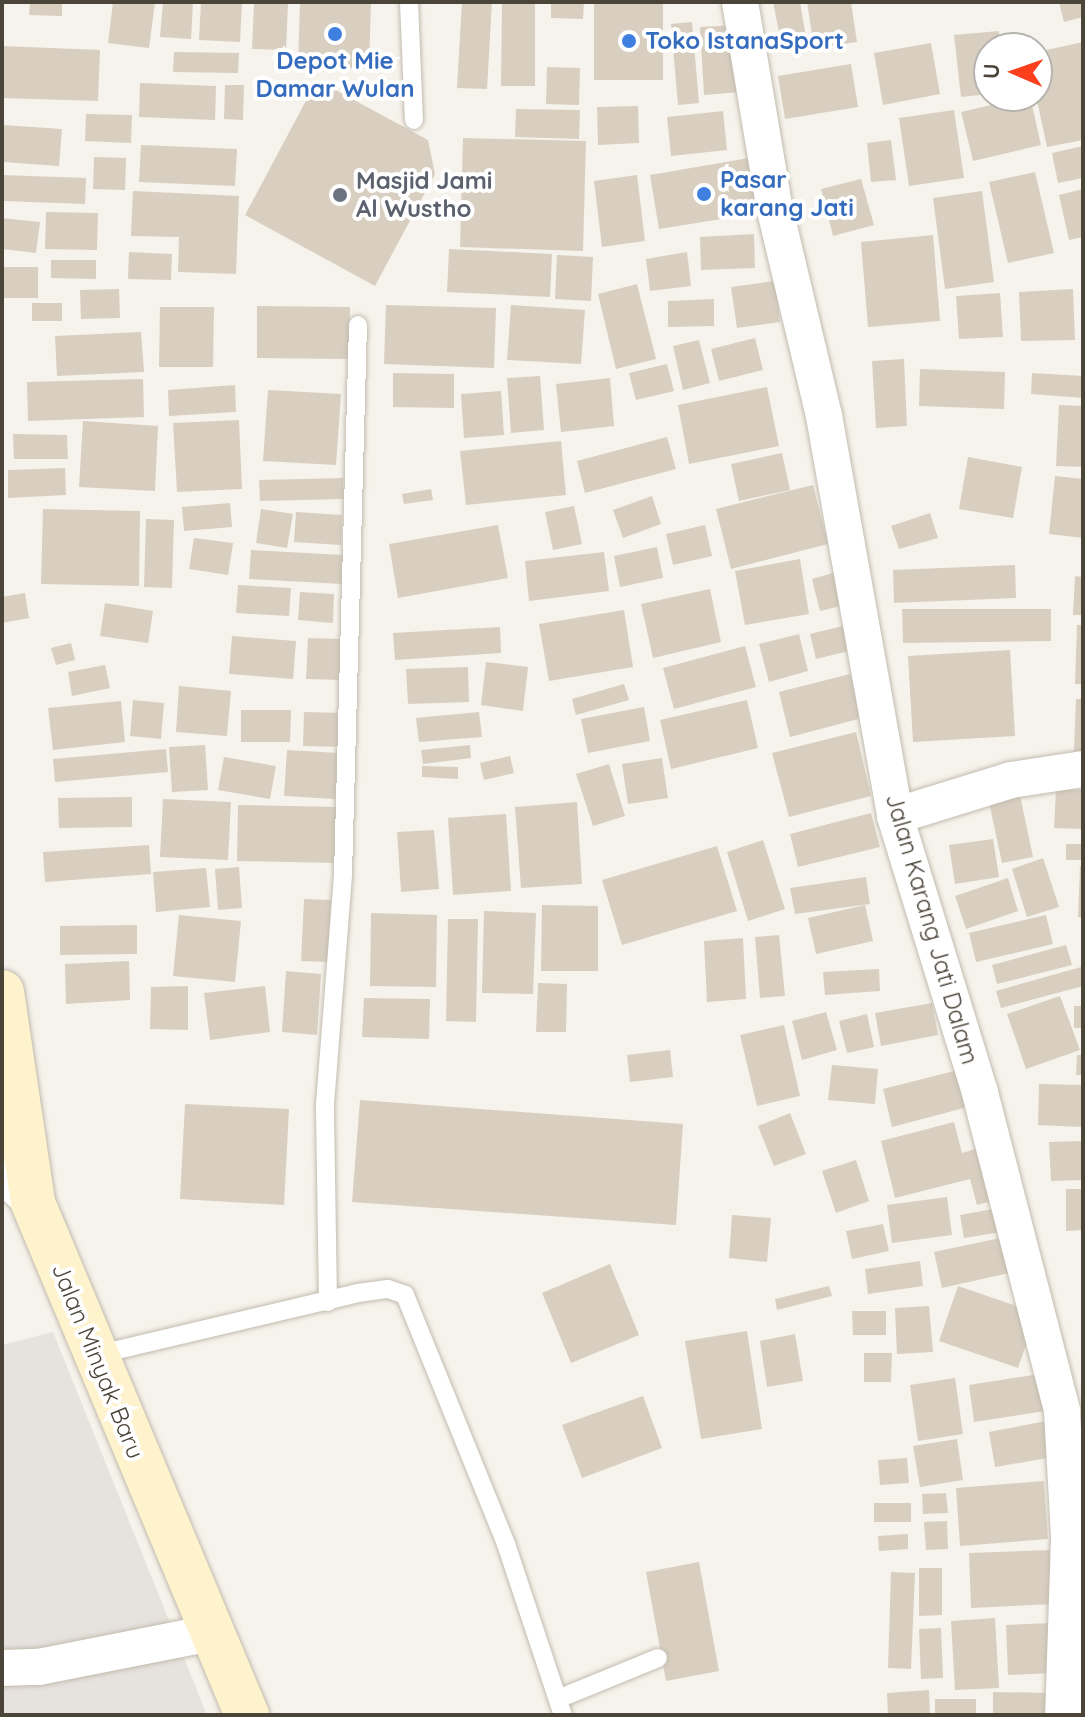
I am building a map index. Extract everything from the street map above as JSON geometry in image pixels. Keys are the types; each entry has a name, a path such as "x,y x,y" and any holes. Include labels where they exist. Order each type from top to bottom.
{"main road":[{"name":"Jalan Minyak Baru","path":"2,992 18,1189 96,1355 247,1715"}],"street":[{"name":"Jalan Karang Jati Dalam","path":"740,2 774,206 824,416 895,816 1073,1408 1063,1715"},
{"path":"895,816 1011,780 1083,769"},
{"path":"2,1668 39,1667 211,1633"}],"lane":[{"path":"409,2 414,120"},
{"path":"328,1302 325,1104 343,875 358,325"},
{"path":"96,1355 388,1289 405,1295 506,1544 560,1707 658,1658"}],"shaded area":[{"path":"53,1332 207,1715 2,1715 2,1345"}],"building":[{"path":"30,2 62,2 62,16 29,15"},
{"path":"113,2 155,2 149,48 108,43"},
{"path":"163,2 193,2 191,39 160,37"},
{"path":"201,2 242,2 240,42 199,40"},
{"path":"254,2 288,2 286,50 252,49"},
{"name":"Depot Mie Damar Wulan","path":"300,2 371,2 369,69 298,66"},
{"path":"462,2 492,2 487,89 457,88"},
{"path":"502,2 535,2 535,86 501,86"},
{"path":"551,2 584,2 583,19 551,18"},
{"name":"Toko IstanaSport","path":"594,2 663,2 663,80 594,80"},
{"path":"773,2 800,2 807,43 782,48"},
{"path":"807,2 851,2 857,42 814,48"},
{"path":"1059,2 1083,2 1083,17 1064,22"},
{"path":"692,22 699,103 678,105 671,24"},
{"path":"736,25 741,92 704,95 700,27"},
{"path":"973,33 973,96 961,97 954,35"},
{"path":"1083,42 1083,140 1047,147 1039,112 1053,112 1053,49"},
{"path":"931,43 940,94 883,105 874,53"},
{"path":"2,46 100,50 98,101 2,98"},
{"path":"174,52 239,53 238,73 173,72"},
{"path":"851,64 858,107 785,119 778,76"},
{"path":"547,67 580,68 579,105 546,104"},
{"name":"Masjid Jami Al Wustho","path":"317,80 428,140 435,174 375,286 245,215"},
{"path":"140,83 216,86 215,120 139,117"},
{"path":"225,85 244,85 243,120 224,119"},
{"path":"638,106 639,143 598,145 597,107"},
{"path":"516,109 580,110 579,139 515,137"},
{"path":"973,109 973,112 1034,112 1041,145 973,161 961,112"},
{"path":"954,110 964,178 909,186 899,118"},
{"path":"723,111 727,150 671,156 667,117"},
{"path":"86,114 132,115 131,143 85,141"},
{"path":"2,125 62,129 59,166 2,162"},
{"path":"463,138 586,141 583,251 460,247"},
{"path":"891,140 896,180 871,182 867,143"},
{"path":"141,145 237,149 235,186 139,182"},
{"path":"1083,146 1083,178 1058,183 1052,153"},
{"path":"94,157 126,158 125,190 93,189"},
{"name":"Pasar karang Jati","path":"749,158 759,213 659,229 650,175"},
{"path":"1035,172 1054,253 1008,263 989,182"},
{"path":"2,175 86,178 85,204 2,201"},
{"path":"637,175 645,241 602,247 594,181"},
{"path":"861,179 874,225 833,236 821,189"},
{"path":"1083,189 1083,237 1069,240 1059,195"},
{"path":"133,191 239,196 236,274 178,272 179,237 131,236"},
{"path":"982,191 994,282 945,289 933,198"},
{"path":"46,212 98,213 97,250 45,249"},
{"path":"2,218 40,222 36,253 2,249"},
{"path":"754,234 755,268 701,270 700,237"},
{"path":"933,235 940,321 868,327 861,242"},
{"path":"449,249 552,254 550,297 447,292"},
{"path":"129,252 172,254 171,280 128,279"},
{"path":"687,252 691,286 650,291 646,259"},
{"path":"557,255 593,257 591,301 555,299"},
{"path":"51,260 96,260 96,279 51,278"},
{"path":"2,267 38,267 38,298 2,298"},
{"path":"775,281 780,322 737,328 731,287"},
{"path":"637,284 656,359 616,369 598,294"},
{"path":"119,289 120,318 81,319 80,290"},
{"path":"1073,289 1075,340 1021,341 1019,292"},
{"path":"1000,293 1003,337 959,339 956,296"},
{"path":"714,299 714,326 668,327 668,301"},
{"path":"32,303 62,303 62,321 32,321"},
{"path":"386,305 496,308 494,368 384,364"},
{"path":"511,305 585,310 581,364 507,360"},
{"path":"257,306 350,307 349,359 257,358"},
{"path":"160,307 214,307 213,367 159,367"},
{"path":"141,332 144,372 57,376 55,336"},
{"path":"755,338 763,370 719,381 711,349"},
{"path":"699,340 710,383 683,390 673,346"},
{"path":"904,359 907,426 876,428 872,361"},
{"path":"667,364 674,391 636,400 629,373"},
{"path":"920,369 1005,372 1004,409 919,406"},
{"path":"393,373 454,374 454,408 393,407"},
{"path":"1032,373 1083,376 1083,398 1031,394"},
{"path":"540,376 544,430 511,433 507,378"},
{"path":"610,378 614,426 561,432 556,384"},
{"path":"143,379 144,417 28,421 27,382"},
{"path":"235,385 236,412 169,416 168,390"},
{"path":"767,387 779,446 689,464 678,405"},
{"path":"268,390 341,394 336,465 263,461"},
{"path":"501,391 504,435 464,438 461,394"},
{"path":"1059,405 1083,406 1083,467 1056,466"},
{"path":"239,420 242,489 177,492 173,423"},
{"path":"83,421 158,426 155,491 79,487"},
{"path":"13,434 67,435 68,459 14,459"},
{"path":"667,437 676,469 585,493 577,461"},
{"path":"561,441 566,495 466,505 460,451"},
{"path":"782,453 790,490 739,501 731,464"},
{"path":"968,457 1022,467 1013,518 959,509"},
{"path":"65,468 66,495 8,498 8,470"},
{"path":"1055,476 1083,479 1083,538 1049,534"},
{"path":"343,478 344,499 260,501 259,480"},
{"path":"813,485 828,544 731,569 716,509"},
{"path":"431,489 433,500 404,504 402,494"},
{"path":"652,496 661,524 623,538 613,510"},
{"path":"230,503 232,527 184,531 182,507"},
{"path":"574,506 582,544 553,550 545,512"},
{"path":"43,509 140,511 139,586 41,584"},
{"path":"261,509 293,514 287,548 256,543"},
{"path":"296,512 342,515 341,545 294,542"},
{"path":"930,513 938,538 899,549 891,526"},
{"path":"146,519 174,520 172,588 144,587"},
{"path":"498,525 508,578 398,598 389,544"},
{"path":"705,525 712,556 673,565 666,534"},
{"path":"194,538 233,543 228,575 189,569"},
{"path":"657,547 663,578 620,587 614,556"},
{"path":"251,550 345,555 343,584 249,579"},
{"path":"604,552 609,591 529,601 525,561"},
{"path":"800,559 809,614 745,625 735,571"},
{"path":"1015,565 1016,598 894,603 893,570"},
{"path":"840,571 849,604 820,611 812,579"},
{"path":"1075,576 1083,577 1083,615 1073,615"},
{"path":"238,585 291,588 289,616 236,613"},
{"path":"710,589 721,642 653,658 641,604"},
{"path":"300,592 334,594 333,623 298,620"},
{"path":"25,593 29,618 2,623 2,597"},
{"path":"105,603 153,611 148,643 100,636"},
{"path":"902,609 1051,609 1051,641 903,643"},
{"path":"624,610 633,667 549,681 539,624"},
{"path":"1077,625 1083,625 1083,684 1075,684"},
{"path":"843,626 849,651 816,659 810,634"},
{"path":"500,627 501,653 395,660 393,633"},
{"path":"799,634 808,671 769,682 759,644"},
{"path":"232,636 296,641 293,679 229,674"},
{"path":"308,638 342,639 340,680 306,679"},
{"path":"71,643 75,660 56,665 51,648"},
{"path":"745,646 756,687 674,709 663,668"},
{"path":"1010,650 1015,736 913,742 908,656"},
{"path":"486,662 528,667 523,711 481,705"},
{"path":"105,665 110,688 72,696 68,672"},
{"path":"468,667 469,702 408,704 406,669"},
{"path":"850,674 862,718 790,737 779,692"},
{"path":"624,684 629,700 576,715 572,699"},
{"path":"179,686 231,691 227,736 176,732"},
{"path":"1076,699 1083,699 1083,751 1074,751"},
{"path":"133,700 164,703 161,739 130,736"},
{"path":"747,700 758,748 671,769 660,720"},
{"path":"121,701 125,742 53,750 48,708"},
{"path":"644,707 650,741 588,753 581,719"},
{"path":"241,710 291,710 290,742 241,742"},
{"path":"304,712 344,713 343,747 303,746"},
{"path":"479,712 482,737 419,742 416,718"},
{"path":"856,732 871,796 789,817 772,753"},
{"path":"205,745 208,790 172,792 169,747"},
{"path":"470,745 471,758 423,764 421,750"},
{"path":"166,749 168,772 55,782 53,759"},
{"path":"287,750 338,753 335,799 284,796"},
{"path":"510,756 514,773 484,780 480,763"},
{"path":"224,757 276,766 270,799 218,790"},
{"path":"662,758 668,798 628,804 622,764"},
{"path":"609,764 625,816 593,826 576,774"},
{"path":"422,766 458,767 458,779 422,777"},
{"path":"1056,789 1082,790 1081,829 1054,828"},
{"path":"1020,795 1033,857 1002,863 989,802"},
{"path":"132,797 132,827 59,828 58,798"},
{"path":"163,799 231,802 228,860 160,857"},
{"path":"577,802 582,884 521,888 515,807"},
{"path":"238,805 339,807 337,863 237,861"},
{"path":"871,813 880,847 798,867 790,834"},
{"path":"506,814 511,891 453,895 448,818"},
{"path":"434,830 439,889 401,892 397,832"},
{"path":"993,839 999,877 955,884 949,845"},
{"path":"763,840 785,909 748,921 727,852"},
{"path":"1066,844 1083,844 1083,860 1066,860"},
{"path":"149,845 151,874 45,882 43,852"},
{"path":"717,846 737,911 622,945 602,880"},
{"path":"1043,858 1059,907 1027,917 1012,869"},
{"path":"1080,866 1083,866 1083,917 1078,917"},
{"path":"239,867 242,908 218,910 215,869"},
{"path":"206,868 210,907 156,912 153,872"},
{"path":"866,877 870,904 795,914 790,888"},
{"path":"1008,878 1018,911 966,929 955,896"},
{"path":"304,899 331,900 328,962 301,961"},
{"path":"542,905 598,906 598,971 541,971"},
{"path":"865,905 873,941 816,954 808,918"},
{"path":"484,911 536,913 533,994 482,993"},
{"path":"371,913 437,915 436,987 370,986"},
{"path":"179,915 241,921 235,982 173,976"},
{"path":"1046,915 1053,944 976,962 969,933"},
{"path":"448,919 478,919 476,1022 446,1021"},
{"path":"137,925 137,954 60,955 60,926"},
{"path":"779,935 785,996 760,998 755,937"},
{"path":"743,938 746,999 707,1002 704,941"},
{"path":"1066,945 1072,965 997,984 992,965"},
{"path":"129,961 130,1000 66,1004 65,964"},
{"path":"1081,967 1083,986 1001,1008 996,991"},
{"path":"879,969 880,991 825,995 823,972"},
{"path":"286,971 321,974 317,1035 282,1032"},
{"path":"538,983 567,984 566,1032 536,1032"},
{"path":"188,986 188,1030 150,1029 151,987"},
{"path":"265,986 270,1032 210,1040 204,993"},
{"path":"1060,996 1080,1050 1026,1069 1007,1014"},
{"path":"364,998 430,999 429,1039 362,1037"},
{"path":"932,1003 938,1035 881,1046 875,1013"},
{"path":"1074,1006 1083,1006 1083,1028 1074,1028"},
{"path":"826,1012 837,1050 802,1060 792,1021"},
{"path":"867,1014 874,1047 847,1053 839,1021"},
{"path":"784,1025 800,1096 757,1106 740,1035"},
{"path":"670,1050 673,1077 630,1082 627,1055"},
{"path":"1077,1055 1083,1055 1083,1075 1076,1075"},
{"path":"832,1065 878,1069 875,1104 828,1100"},
{"path":"970,1067 979,1104 892,1127 883,1089"},
{"path":"1039,1084 1083,1085 1083,1127 1038,1125"},
{"path":"360,1100 683,1124 676,1225 352,1202"},
{"path":"185,1104 289,1109 284,1205 180,1199"},
{"path":"790,1113 806,1154 774,1166 758,1126"},
{"path":"954,1122 962,1153 993,1144 1007,1197 977,1205 970,1179 895,1198 881,1141"},
{"path":"1083,1141 1083,1180 1051,1181 1049,1142"},
{"path":"856,1160 869,1201 836,1213 822,1171"},
{"path":"1066,1189 1083,1189 1083,1230 1066,1231"},
{"path":"947,1197 952,1235 892,1243 887,1205"},
{"path":"1010,1206 1014,1230 964,1238 960,1215"},
{"path":"732,1215 771,1218 767,1262 729,1258"},
{"path":"883,1224 889,1251 852,1259 846,1231"},
{"path":"1014,1235 1022,1270 942,1288 934,1252"},
{"path":"920,1261 923,1286 868,1294 865,1269"},
{"path":"610,1264 639,1335 571,1363 542,1293"},
{"path":"829,1286 832,1296 777,1310 775,1299"},
{"path":"958,1286 1037,1313 1018,1368 939,1341"},
{"path":"929,1306 933,1352 897,1354 895,1308"},
{"path":"852,1311 886,1311 886,1335 853,1335"},
{"path":"747,1331 762,1429 701,1439 685,1341"},
{"path":"795,1334 803,1381 767,1387 760,1341"},
{"path":"864,1353 892,1353 891,1382 864,1382"},
{"path":"1046,1373 1052,1410 974,1422 969,1385"},
{"path":"955,1378 963,1434 918,1441 910,1385"},
{"path":"643,1396 662,1448 582,1478 562,1425"},
{"path":"1046,1421 1053,1457 995,1467 989,1432"},
{"path":"957,1439 963,1480 920,1487 913,1446"},
{"path":"907,1458 909,1483 880,1485 878,1460"},
{"path":"1044,1481 1048,1539 960,1546 956,1488"},
{"path":"946,1493 948,1513 923,1514 922,1494"},
{"path":"874,1503 911,1503 911,1522 874,1522"},
{"path":"947,1521 948,1549 926,1550 924,1522"},
{"path":"908,1534 908,1549 879,1551 878,1536"},
{"path":"1050,1550 1053,1604 971,1608 969,1553"},
{"path":"699,1562 719,1671 666,1681 646,1572"},
{"path":"919,1568 942,1568 942,1615 919,1616"},
{"path":"891,1572 915,1573 911,1669 888,1668"},
{"path":"995,1618 999,1688 955,1690 951,1621"},
{"path":"1050,1623 1052,1673 1008,1675 1006,1625"},
{"path":"941,1628 943,1678 921,1679 919,1629"},
{"path":"929,1690 930,1715 888,1715 887,1693"},
{"path":"993,1692 1055,1693 1055,1715 993,1715"},
{"path":"935,1699 976,1699 976,1715 935,1715"}],"place":[{"name":"Depot Mie Damar Wulan","path":"335,34"},
{"name":"Toko IstanaSport","path":"629,41"},
{"name":"Pasar karang Jati","path":"704,194"},
{"name":"Masjid Jami Al Wustho","path":"340,195"}]}
